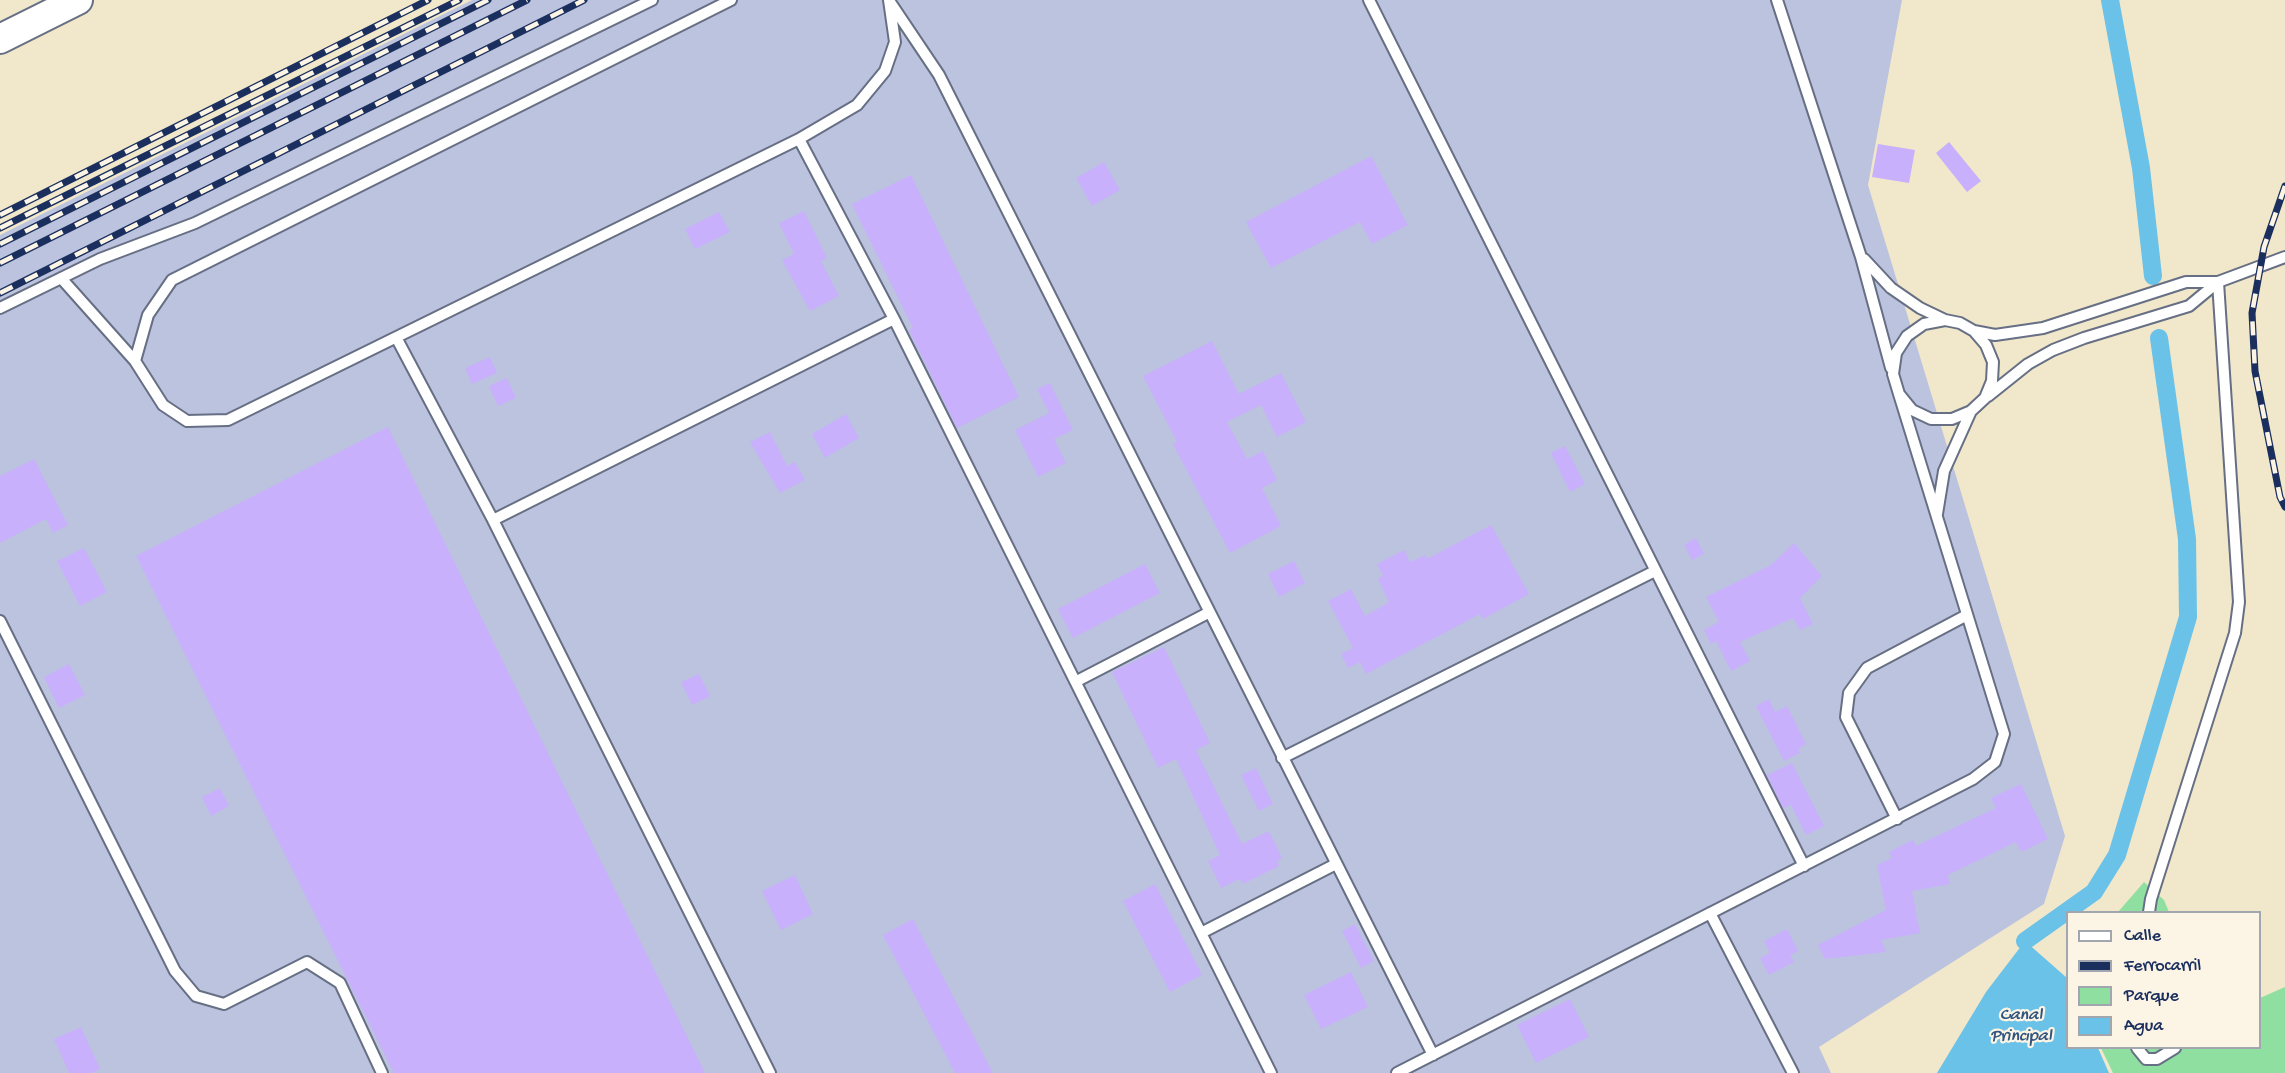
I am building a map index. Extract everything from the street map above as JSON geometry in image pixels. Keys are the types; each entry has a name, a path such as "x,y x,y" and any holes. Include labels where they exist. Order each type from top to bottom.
{"main road":[{"path":"0,39 78,0"}],"lane":[{"path":"0,308 100,259 195,223 652,0"},
{"path":"135,361 148,315 172,280 731,0"},
{"path":"61,278 135,361 163,405 187,421 228,420 397,339 799,139 857,105 885,71 895,42 889,0"},
{"path":"889,0 939,75 1208,614 1433,1055"},
{"path":"1369,0 1804,866"},
{"path":"1397,1073 1897,819 1973,779 1995,762 2004,734 1893,374 1861,257 1777,0"},
{"path":"799,139 894,319 1077,681 1271,1073"},
{"path":"1861,257 1891,288 1920,308 1945,320 1960,323 1974,331 1995,335 2043,328 2186,282 2218,282"},
{"path":"1899,394 1912,410 1931,419 1952,419 1971,411 2028,364 2053,350 2189,306 2218,282 2285,257"},
{"path":"2149,911 2151,898 2235,633 2239,602 2218,282"},
{"path":"494,520 894,319"},
{"path":"1893,374 1896,353 1907,336 1924,324 1945,320"},
{"path":"1974,331 1986,345 1993,362 1992,381 1985,398"},
{"path":"397,339 494,520 770,1073"},
{"path":"1936,517 1944,471 1971,411"},
{"path":"1282,758 1655,571"},
{"path":"1077,681 1208,614"},
{"path":"1897,819 1846,717 1849,693 1868,668 1967,615"},
{"path":"0,621 175,971 196,996 224,1005 307,962 340,983 382,1073"},
{"path":"1203,932 1336,864"},
{"path":"2141,911 2151,898"},
{"path":"1710,914 1793,1073"},
{"path":"2138,1049 2146,1059 2157,1059 2172,1049"}],"shaded area":[{"path":"472,0 1902,0 1868,185 2065,836 2044,904 1819,1047 1831,1073 0,1073 0,235"}],"green space":[{"path":"2144,882 2164,900 2169,911 2119,911"},
{"path":"2285,987 2285,1073 2113,1073 2101,1049 2261,1049 2261,998"}],"water":[{"name":"Canal Principal","path":"2025,941 2066,977 2066,1049 2098,1049 2109,1073 1937,1073 1986,992"}],"building":[{"path":"1949,142 1981,181 1967,192 1936,153"},
{"path":"1878,144 1915,150 1909,183 1872,177"},
{"path":"1371,156 1408,225 1372,244 1360,222 1271,268 1246,222"},
{"path":"1104,162 1120,190 1092,206 1076,178"},
{"path":"911,175 1019,397 957,428 909,330 913,328 852,204"},
{"path":"804,211 827,258 821,261 839,296 810,311 782,260 794,254 779,223"},
{"path":"719,212 730,232 695,249 685,229"},
{"path":"1212,341 1239,394 1281,373 1306,422 1277,437 1261,405 1227,422 1247,459 1263,451 1277,480 1262,488 1281,526 1230,553 1173,444 1177,442 1143,376"},
{"path":"490,357 497,373 472,384 465,368"},
{"path":"507,378 516,398 498,406 489,386"},
{"path":"1050,383 1073,430 1054,439 1066,463 1038,477 1015,430 1049,413 1037,389"},
{"path":"846,414 859,438 825,458 812,434"},
{"path":"388,427 705,1073 394,1073 136,556"},
{"path":"770,432 787,466 795,462 805,480 780,493 750,442"},
{"path":"1565,446 1585,484 1570,492 1551,453"},
{"path":"34,459 68,525 53,533 46,519 0,543 0,476"},
{"path":"1491,525 1529,594 1483,619 1480,614 1366,674 1360,662 1348,668 1341,654 1353,648 1328,601 1351,589 1365,616 1389,602 1378,579 1383,576 1377,564 1404,550 1410,562 1425,555 1427,559"},
{"path":"1696,538 1704,554 1692,560 1684,545"},
{"path":"1794,543 1822,576 1800,598 1813,624 1800,630 1793,618 1740,642 1750,661 1731,671 1716,641 1711,644 1704,630 1719,622 1706,597 1771,565"},
{"path":"84,548 107,592 80,606 57,561"},
{"path":"1294,561 1305,583 1279,597 1268,574"},
{"path":"1145,564 1160,593 1073,638 1058,609"},
{"path":"1164,647 1210,743 1196,750 1242,844 1269,831 1282,858 1277,861 1279,866 1243,884 1240,879 1221,888 1208,861 1220,855 1176,759 1158,768 1112,672"},
{"path":"69,664 85,695 59,708 44,677"},
{"path":"699,674 710,696 692,705 681,682"},
{"path":"1769,699 1775,712 1787,706 1806,744 1798,749 1800,753 1784,761 1756,706"},
{"path":"1792,763 1824,826 1806,835 1791,805 1783,808 1767,775"},
{"path":"1256,768 1273,804 1259,811 1241,775"},
{"path":"2021,784 2048,839 2021,852 2016,842 1948,875 1950,884 1912,891 1920,933 1881,940 1886,952 1825,959 1818,945 1886,910 1877,865 1892,858 1889,852 1913,840 1916,846 1996,808 1991,798"},
{"path":"220,788 229,806 211,816 202,797"},
{"path":"795,875 813,914 781,930 762,891"},
{"path":"1155,884 1202,975 1170,992 1123,901"},
{"path":"913,919 993,1073 955,1073 883,935"},
{"path":"1355,924 1374,961 1361,968 1342,931"},
{"path":"1787,929 1798,951 1790,955 1794,962 1769,975 1760,958 1770,953 1764,941"},
{"path":"1351,972 1368,1007 1321,1029 1304,995"},
{"path":"1570,999 1589,1037 1536,1063 1517,1025"},
{"path":"81,1027 100,1069 92,1073 69,1073 54,1039"}],"waterway":[{"path":"2110,0 2141,168 2153,276"},
{"path":"2067,911 2094,892 2117,855 2188,617 2187,539 2159,338"},
{"path":"2025,941 2066,912"}],"railway":[{"path":"0,215 428,0"},
{"path":"0,228 459,0"},
{"path":"0,244 488,0"},
{"path":"0,263 527,0"},
{"path":"0,293 584,0"},
{"path":"2285,186 2264,247 2252,313 2255,371 2280,497 2285,507"}]}
